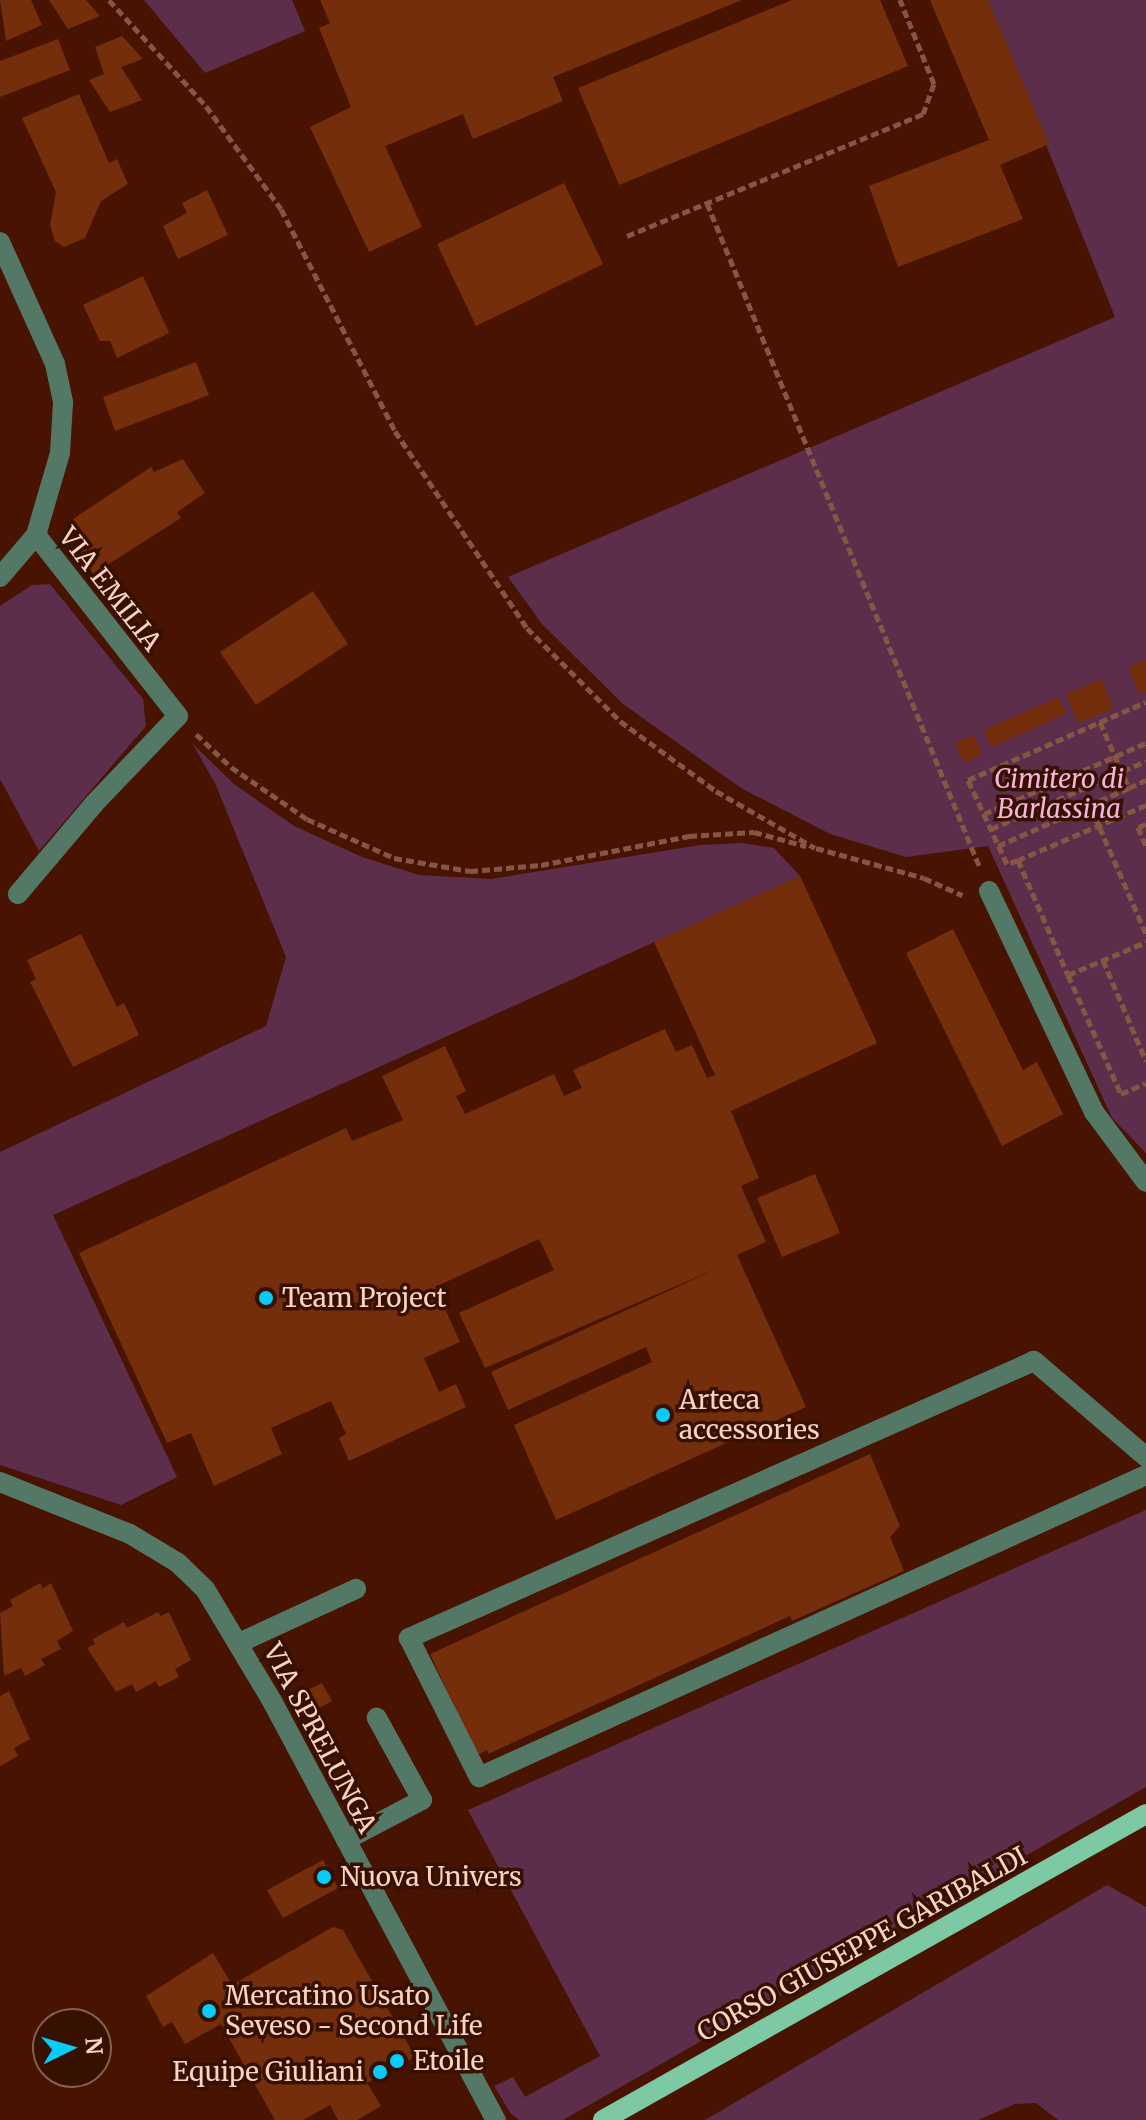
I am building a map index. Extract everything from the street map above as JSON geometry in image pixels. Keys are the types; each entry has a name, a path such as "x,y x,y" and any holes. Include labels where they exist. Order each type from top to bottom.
{"main road":[{"name":"CORSO GIUSEPPE GARIBALDI","path":"603,2120 1146,1814"}],"street":[{"path":"0,242 55,364 63,403 60,453 36,535"},
{"name":"VIA EMILIA","path":"0,577 36,535 178,716"},
{"path":"18,894 94,804 178,716"},
{"path":"989,891 1094,1112 1146,1182"},
{"path":"1146,1457 1034,1361 409,1638 479,1777 1146,1475"},
{"name":"VIA SPRELUNGA","path":"0,1482 72,1507 178,1563 205,1589 239,1643 496,2120"},
{"path":"239,1643 356,1589"},
{"path":"346,1840 422,1800 377,1718"}],"path":[{"path":"109,0 206,106 281,209 395,431 527,628 620,721 716,791 815,848"},
{"path":"627,236 923,114 934,84 900,0"},
{"path":"707,203 989,891"},
{"path":"1146,702 968,780 1007,864 1146,805"},
{"path":"178,716 231,767 307,819 394,858 470,871 541,865 689,836 754,832 924,878 965,896"},
{"path":"1100,722 1129,788"},
{"path":"984,814 1146,743"},
{"path":"991,829 1146,761"},
{"path":"998,846 1146,780"},
{"path":"1090,805 1146,934"},
{"path":"1146,824 1138,827 1146,846"},
{"path":"1018,860 1121,1094 1146,1083"},
{"path":"1068,975 1146,942"},
{"path":"1103,960 1146,1061"}],"green space":[{"path":"144,0 292,0 305,31 205,73"},
{"name":"Cimitero di Barlassina","path":"988,0 1146,0 1146,1153 1112,1118 988,846 906,857 830,834 741,788 623,704 542,624 508,577 1115,317"},
{"path":"50,584 143,699 146,726 39,851 0,779 0,606 32,585"},
{"path":"192,743 234,784 294,826 362,857 419,875 491,879 700,845 743,843 774,848 800,876 53,1215 177,1477 121,1505 0,1465 0,1152 266,1026 286,957 215,783"},
{"path":"1146,1510 1146,1787 563,2120 519,2120 511,2114 494,2086 513,2077 525,2097 600,2056 468,1810"},
{"path":"1107,1885 1146,1907 1146,2120 1058,2120 1036,2103 1015,2104 978,2120 705,2120"}],"building":[{"path":"0,0 31,0 42,25 6,41"},
{"path":"49,0 86,0 100,16 68,29"},
{"path":"320,0 742,0 553,77 563,101 473,139 463,114 385,146 422,227 369,252 310,127 351,107 319,28 330,23"},
{"path":"792,0 880,0 908,66 619,185 578,88"},
{"path":"930,0 988,0 1049,144 1000,165 1023,219 898,267 869,186 989,140"},
{"path":"122,36 143,59 121,67 142,100 110,112 89,80 104,74 95,47"},
{"path":"58,39 70,70 0,97 0,61"},
{"path":"79,94 109,163 117,159 128,184 101,201 85,238 64,247 55,241 50,225 56,192 22,118"},
{"path":"564,183 603,264 476,326 437,244"},
{"path":"207,190 228,235 178,259 163,226 187,213 182,203"},
{"path":"143,276 169,333 117,358 110,341 100,341 83,305"},
{"path":"196,362 209,395 115,431 103,397"},
{"path":"183,459 205,493 177,512 181,518 93,574 77,548 73,519 151,467 154,472"},
{"path":"313,591 348,644 256,705 220,652"},
{"path":"1146,660 1146,690 1139,693 1128,667"},
{"path":"1101,679 1114,708 1078,723 1066,694"},
{"path":"1059,697 1066,714 991,747 984,730"},
{"path":"973,735 982,754 964,763 955,743"},
{"path":"800,876 877,1043 731,1111 759,1178 741,1186 766,1242 737,1255 806,1407 556,1520 514,1425 652,1362 646,1347 508,1410 491,1372 723,1266 485,1368 459,1313 554,1270 539,1239 435,1287 460,1342 424,1358 439,1392 456,1384 466,1407 349,1461 339,1438 346,1434 331,1401 271,1428 282,1454 214,1486 191,1433 167,1443 79,1253 346,1128 352,1141 403,1120 382,1076 445,1046 466,1091 456,1096 465,1114 554,1074 564,1096 582,1088 573,1070 665,1029 676,1052 692,1045 707,1078 715,1075 654,942"},
{"path":"953,929 1023,1070 1037,1062 1063,1114 1002,1146 906,953"},
{"path":"81,934 117,1007 124,1003 139,1035 73,1067 30,982 36,979 27,960"},
{"path":"815,1174 840,1233 782,1257 757,1198"},
{"path":"870,1454 900,1526 890,1537 904,1571 792,1621 790,1616 488,1754 487,1750 477,1755 430,1654"},
{"path":"40,1583 43,1588 51,1583 73,1631 57,1641 61,1649 41,1659 45,1665 25,1676 21,1668 4,1676 0,1613 13,1606 10,1600"},
{"path":"158,1612 161,1616 169,1612 191,1660 175,1669 179,1677 159,1687 156,1681 136,1692 132,1684 116,1692 87,1648 95,1644 93,1639 124,1622 127,1628"},
{"path":"322,1683 332,1701 314,1711 304,1692"},
{"path":"9,1691 30,1739 14,1748 18,1756 0,1766 0,1696"},
{"path":"323,1860 338,1888 283,1918 267,1890"},
{"path":"333,1927 343,1930 413,2053 411,2059 367,2083 381,2106 357,2120 338,2120 330,2105 303,2120 275,2120 221,2024 185,2044 172,2022 163,2027 146,1996 213,1953 232,1985"}],"place":[{"name":"Team Project","path":"266,1298"},
{"name":"Arteca accessories","path":"663,1415"},
{"name":"Nuova Univers","path":"324,1877"},
{"name":"Mercatino Usato Seveso - Second Life","path":"209,2011"},
{"name":"Etoile","path":"397,2061"},
{"name":"Equipe Giuliani","path":"380,2072"}]}
